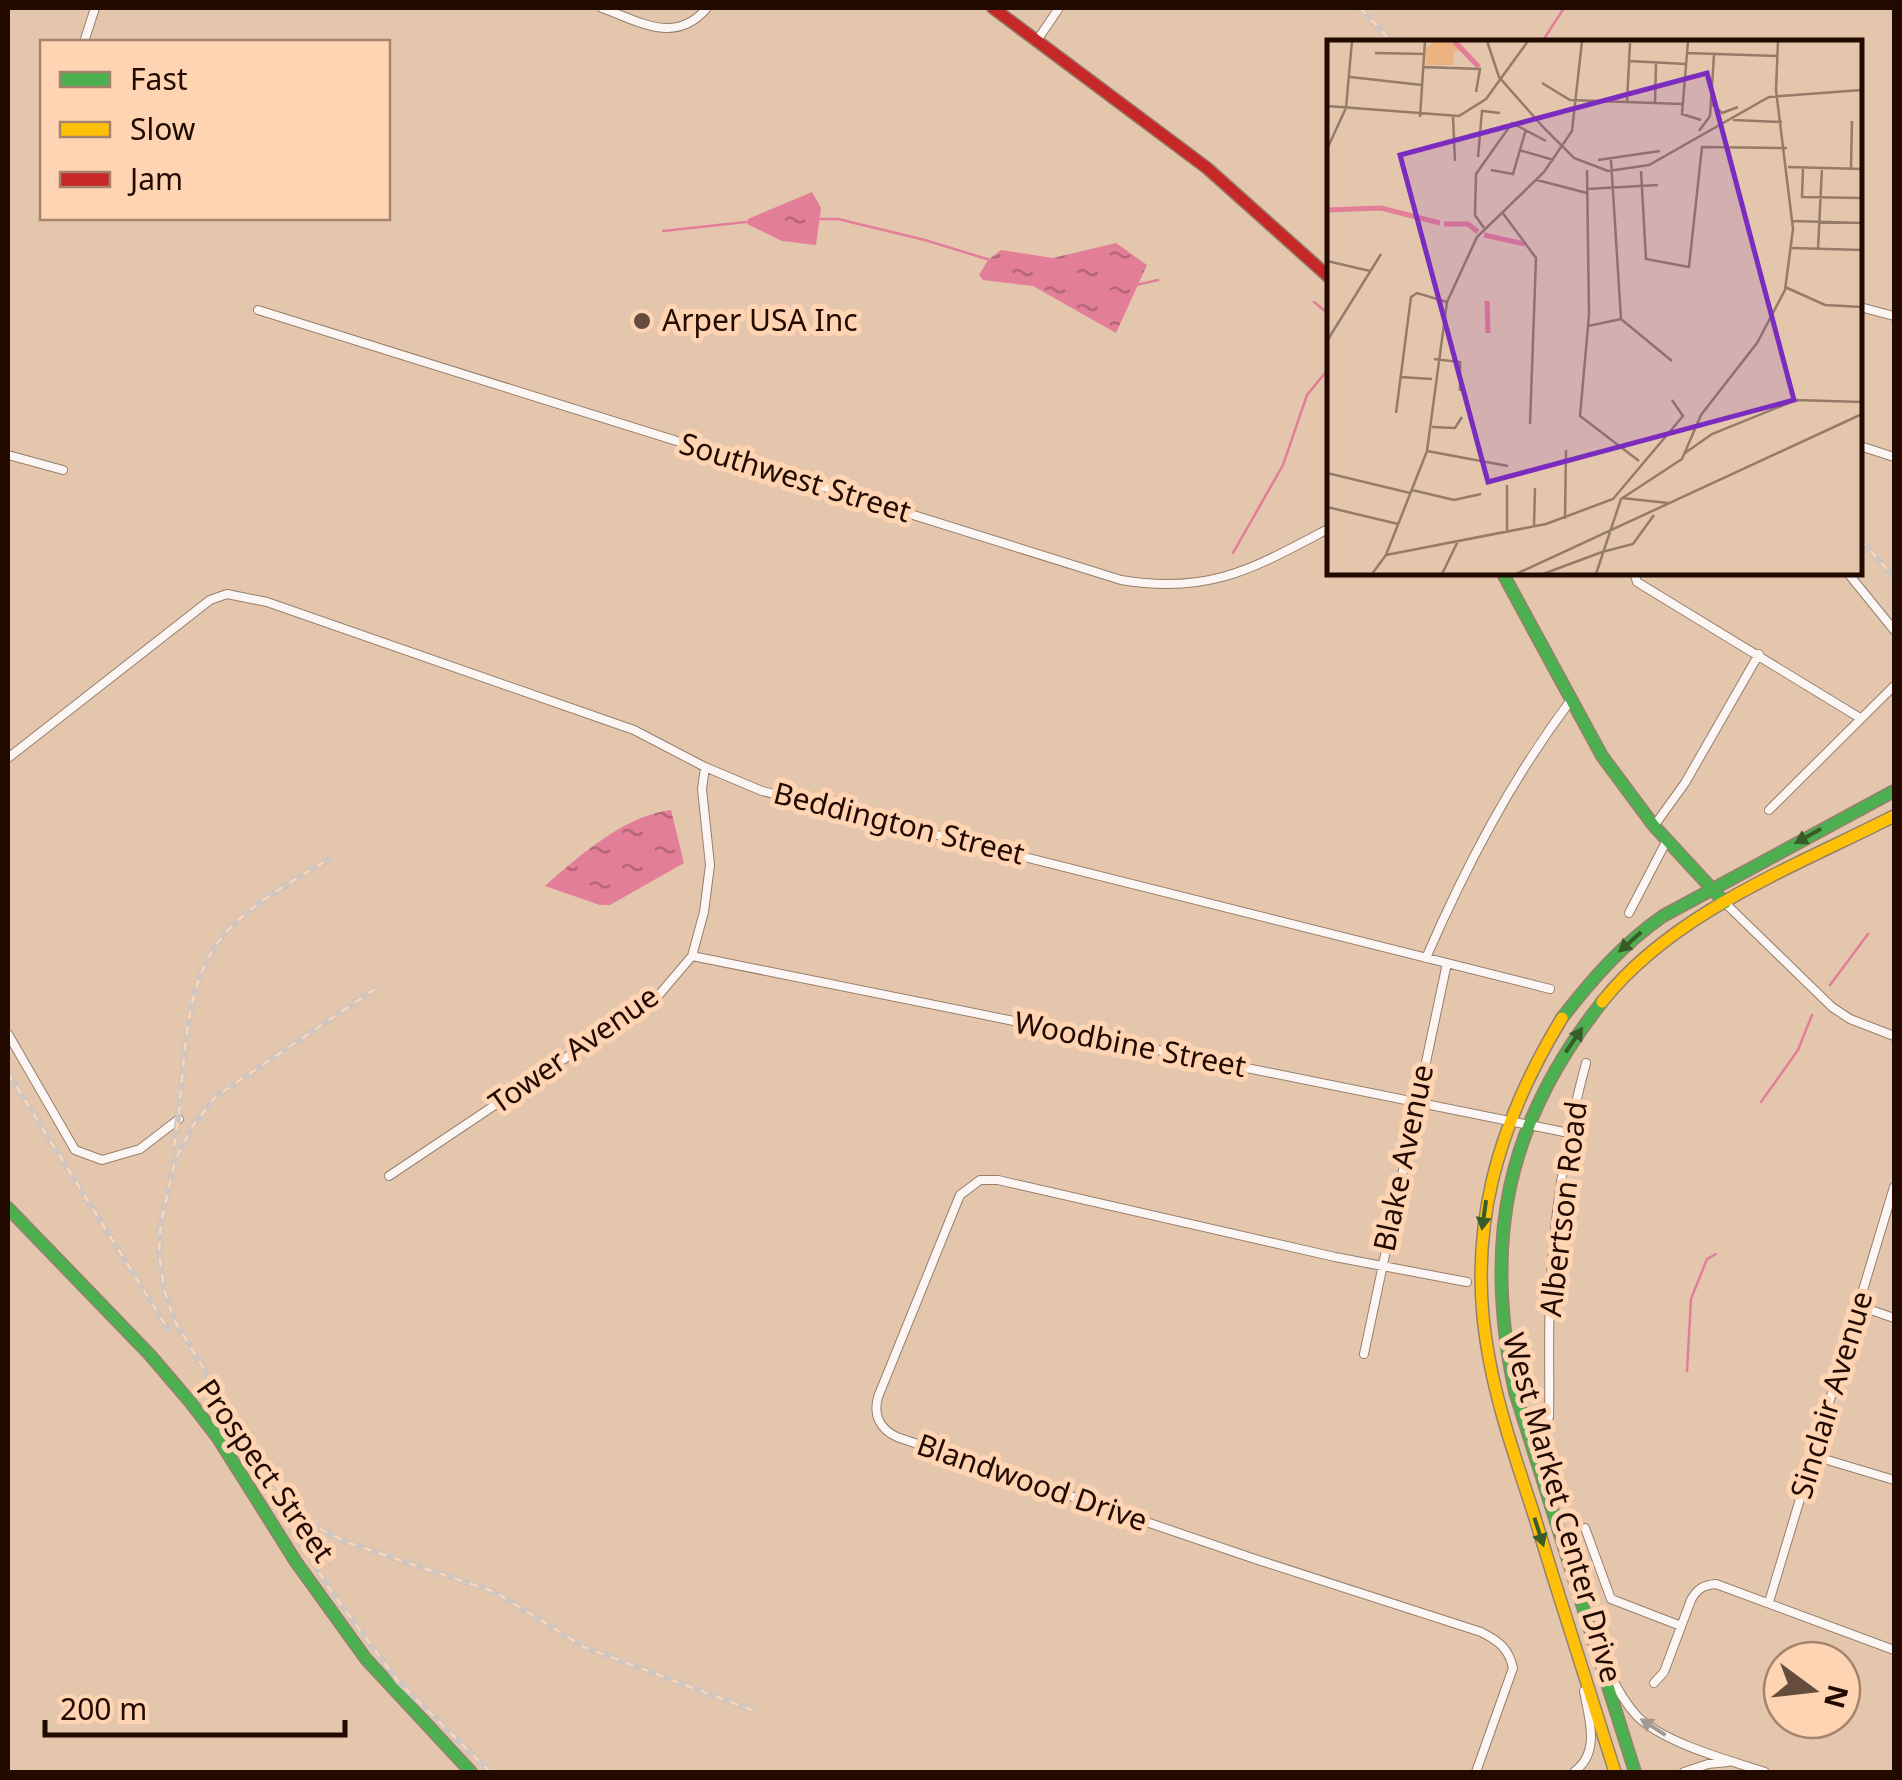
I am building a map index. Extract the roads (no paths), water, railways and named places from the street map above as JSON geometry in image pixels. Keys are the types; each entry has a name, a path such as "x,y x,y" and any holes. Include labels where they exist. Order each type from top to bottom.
{"main road":[{"path":"993,8 1208,168 1327,275"},
{"path":"1504,575 1602,756 1654,826 1725,903"},
{"name":"West Market Center Drive","path":"1615,1772 1495,1389 1484,1335 1480,1287 1482,1230 1507,1121 1552,1032 1600,971 1648,926 1675,907 1894,790"},
{"name":"West Market Center Drive","path":"1635,1772 1507,1356 1499,1261 1508,1192 1528,1125 1573,1038 1642,961 1678,932 1725,903 1894,816"},
{"name":"Prospect Street","path":"8,1208 191,1403 218,1438 296,1562 366,1659 471,1772"}],"street":[{"path":"85,40 94,8"},
{"path":"602,8 671,30 693,24 708,8"},
{"path":"1038,39 1059,8"},
{"path":"1862,307 1894,316"},
{"name":"Southwest Street","path":"258,310 1121,580 1177,585 1224,579 1327,530"},
{"path":"1862,447 1894,457"},
{"path":"8,454 63,470"},
{"path":"1635,575 1637,582 1860,718"},
{"path":"1849,575 1894,630"},
{"name":"Beddington Street","path":"8,758 210,600 227,594 266,602 634,730 762,791 1550,989"},
{"path":"1654,826 1685,783 1758,654"},
{"path":"1768,810 1894,686"},
{"path":"1426,958 1489,824 1571,700"},
{"name":"Tower Avenue","path":"390,1176 658,996 692,956 704,912 710,865 702,789 705,767"},
{"path":"1629,913 1667,840"},
{"path":"1725,903 1832,1007 1850,1019 1894,1036"},
{"name":"Woodbine Street","path":"692,956 1569,1134"},
{"name":"Blake Avenue","path":"1364,1354 1447,963"},
{"path":"8,1034 75,1150 102,1160 140,1149 179,1119"},
{"name":"Albertson Road","path":"1549,1417 1550,1298 1556,1223 1569,1134 1586,1063"},
{"name":"Blandwood Drive","path":"1467,1282 998,1180 980,1180 960,1195 878,1397 876,1413 882,1427 897,1437 1255,1560 1482,1632 1499,1641 1513,1668 1480,1772"},
{"name":"Sinclair Avenue","path":"1768,1602 1894,1187"},
{"path":"1859,1306 1894,1318"},
{"path":"1814,1456 1894,1480"},
{"path":"1585,1528 1611,1598 1681,1626"},
{"path":"1654,1682 1664,1672 1691,1600 1702,1586 1716,1584 1894,1650"},
{"path":"1600,1654 1622,1698 1639,1718 1664,1734 1765,1772"},
{"path":"1574,1772 1584,1765 1592,1739 1580,1662"},
{"path":"1684,1772 1708,1764 1738,1762"}],"water":[{"path":"812,192 821,208 816,245 782,241 747,224 748,219"},
{"path":"1116,243 1147,265 1116,333 1033,286 983,280 979,275 988,260 1001,250 1053,258"},
{"path":"671,810 684,863 610,905 545,886 620,829"}],"waterway":[{"path":"1543,40 1564,8"},
{"path":"819,219 838,219 990,260"},
{"path":"663,231 746,222"},
{"path":"1136,285 1158,280"},
{"path":"1314,302 1327,313"},
{"path":"1233,553 1283,465 1307,395 1327,371"},
{"path":"1830,985 1868,934"},
{"path":"1761,1102 1798,1050 1812,1015"},
{"path":"1687,1371 1691,1299 1707,1259 1716,1254"}],"railway":[{"path":"1360,8 1390,40"},
{"path":"1862,541 1894,577"},
{"path":"174,1146 187,1029 202,972 215,947 255,906 329,859"},
{"path":"375,989 215,1097 192,1127 175,1160 161,1223 159,1252 164,1289 174,1320 273,1482 300,1515 322,1530 349,1543 495,1592 584,1647 752,1710"},
{"path":"8,1073 168,1329"},
{"path":"277,1504 331,1591 398,1681 490,1772"}],"place":[{"name":"Arper USA Inc","path":"642,321"}]}
